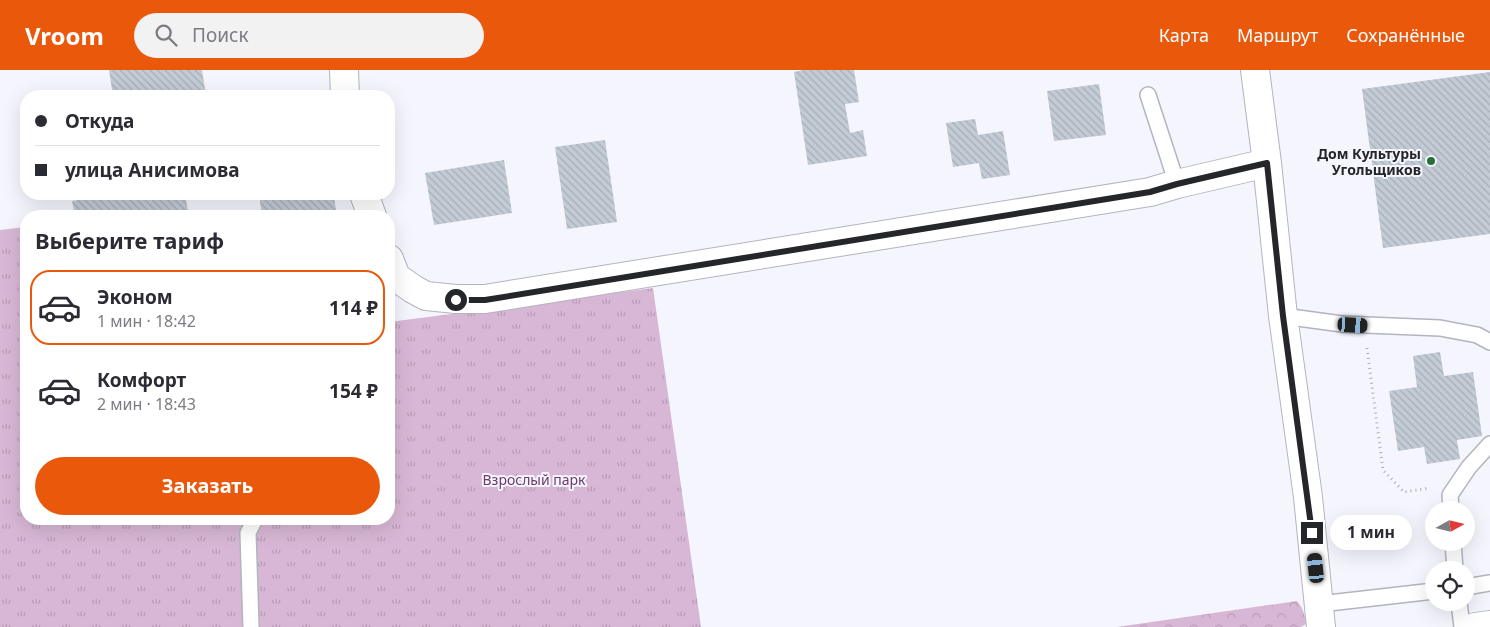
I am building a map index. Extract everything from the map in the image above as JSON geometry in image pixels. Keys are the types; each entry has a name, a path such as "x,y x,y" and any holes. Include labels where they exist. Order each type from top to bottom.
{"street":[{"path":"344,70 345,90"},
{"path":"1255,70 1283,316 1308,497 1320,616"},
{"path":"395,277 426,296 456,300 485,300 1150,192 1267,163"},
{"path":"1475,627 1490,625"}],"lane":[{"path":"1148,95 1177,184"},
{"path":"1283,316 1364,325 1440,328 1477,335 1490,342"},
{"path":"1450,501 1450,495 1456,485 1490,444"},
{"path":"250,627 248,533 252,525"},
{"path":"1475,585 1490,583"},
{"path":"1320,616 1425,593"},
{"path":"1460,611 1462,627"}],"path":[{"path":"1364,325 1383,470 1404,492 1456,485"}],"green space":[{"name":"Взрослый парк","path":"20,228 20,525 395,525 395,321 653,288 701,627 0,627 0,230"},
{"path":"1297,601 1306,621 1306,624 1301,627 1117,627"}],"building":[{"path":"109,70 202,70 205,90 112,90"},
{"path":"803,70 854,70 859,102 845,104 850,133 863,130 867,156 808,165 794,72"},
{"name":"Дом Культуры Угольщиков","path":"1490,72 1490,234 1383,248 1362,89"},
{"path":"1099,84 1106,135 1054,141 1047,91"},
{"path":"975,119 978,135 1003,131 1010,175 982,179 979,163 953,167 946,123"},
{"path":"605,140 617,222 567,229 555,147"},
{"path":"504,160 512,213 434,225 425,173"},
{"path":"186,200 188,210 74,210 72,201"},
{"path":"260,200 334,200 336,210 261,210"},
{"path":"1440,352 1444,376 1473,372 1482,436 1457,440 1460,459 1427,464 1424,447 1398,451 1389,391 1417,387 1413,356"}],"place":[{"name":"Дом Культуры Угольщиков","path":"1431,161"}],"route":[{"path":"456,300 485,300 1150,192 1267,163 1283,316 1312,533"}]}
